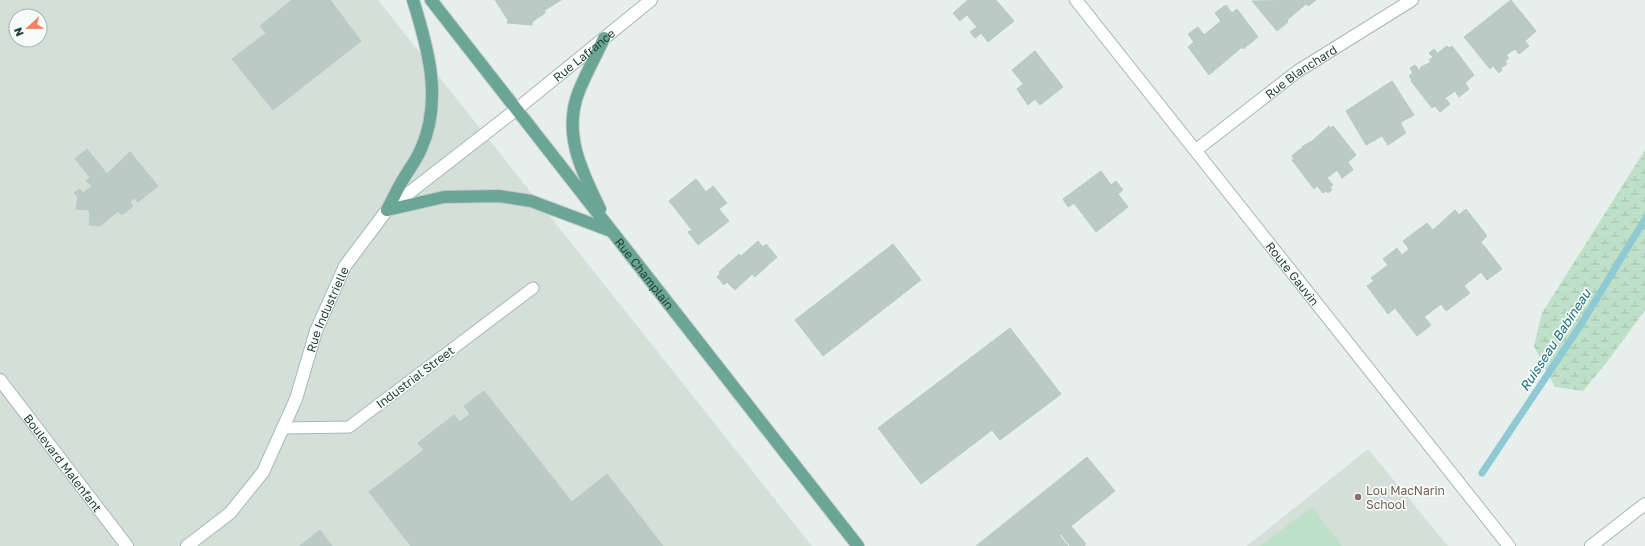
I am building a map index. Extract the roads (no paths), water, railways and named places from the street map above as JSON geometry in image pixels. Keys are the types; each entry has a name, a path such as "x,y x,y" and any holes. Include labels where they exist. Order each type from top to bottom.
{"main road":[{"path":"388,210 400,184 421,149 430,122 433,87 428,52 413,0"},
{"name":"Rue Champlain","path":"431,0 858,546"},
{"path":"604,38 578,92 573,119 574,140 581,170 612,231"},
{"path":"388,210 444,197 499,196 531,201 612,231"}],"street":[{"name":"Rue Lafrance","path":"517,109 651,0"},
{"name":"Route Gauvin","path":"1076,0 1510,546"},
{"name":"Rue Blanchard","path":"1196,150 1298,71 1412,0"},
{"name":"Rue Industrielle","path":"187,546 230,513 262,472 284,428 296,399 316,331 345,266 388,210 517,109"},
{"name":"Boulevard Malenfant","path":"0,380 127,546"},
{"path":"1591,546 1645,504"}],"lane":[{"name":"Industrial Street","path":"284,428 349,427 534,288"}],"waterway":[{"name":"Ruisseau Babineau","path":"1482,473 1580,326 1645,219"}],"place":[{"name":"Lou MacNarin School","path":"1358,497"}]}
